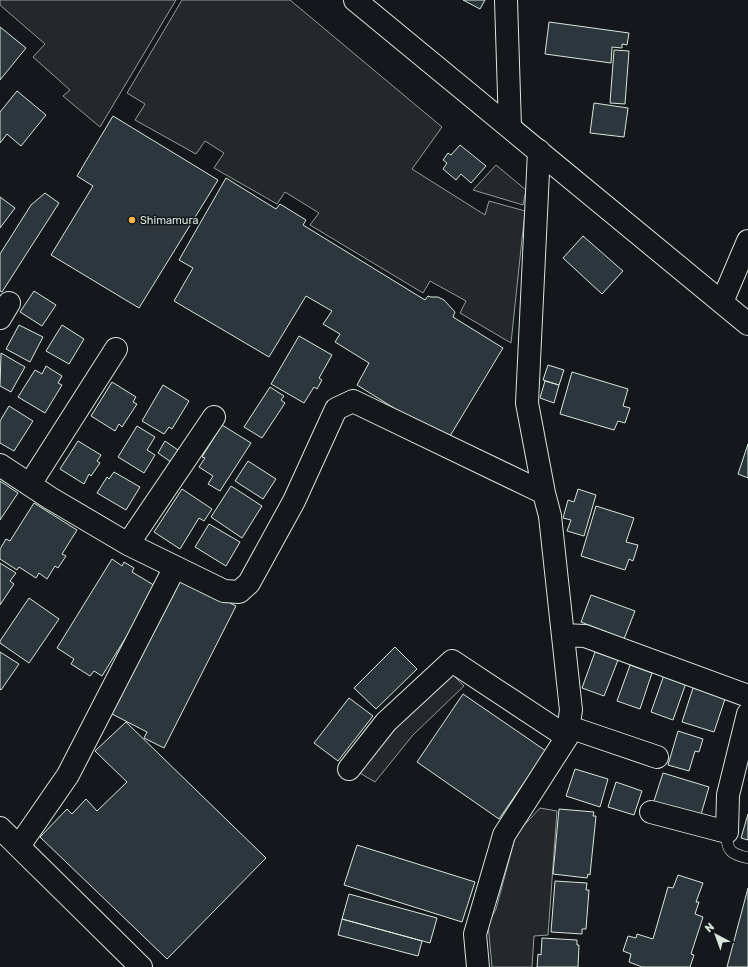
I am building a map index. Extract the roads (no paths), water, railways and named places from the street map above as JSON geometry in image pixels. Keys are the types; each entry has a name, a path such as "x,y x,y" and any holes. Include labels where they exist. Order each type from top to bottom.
{"street":[{"path":"355,0 748,324"},
{"path":"506,0 510,127"},
{"path":"478,967 474,934 504,835 568,732 571,710 550,516 544,493 527,403 539,151"},
{"path":"722,302 748,241"},
{"path":"30,484 116,349"},
{"path":"0,465 50,498 128,544 224,590 239,592 249,583 294,501 336,409 353,401 544,493"},
{"path":"128,544 214,417"},
{"path":"19,846 68,775 175,567"},
{"path":"563,635 585,636 748,696"},
{"path":"349,770 386,722 452,661 568,732 657,757"},
{"path":"651,812 727,832 728,795 748,714"},
{"path":"0,828 141,967"}],"lane":[{"path":"727,832 726,844 735,855 748,858"}],"place":[{"name":"Shimamura","path":"132,220"}]}
